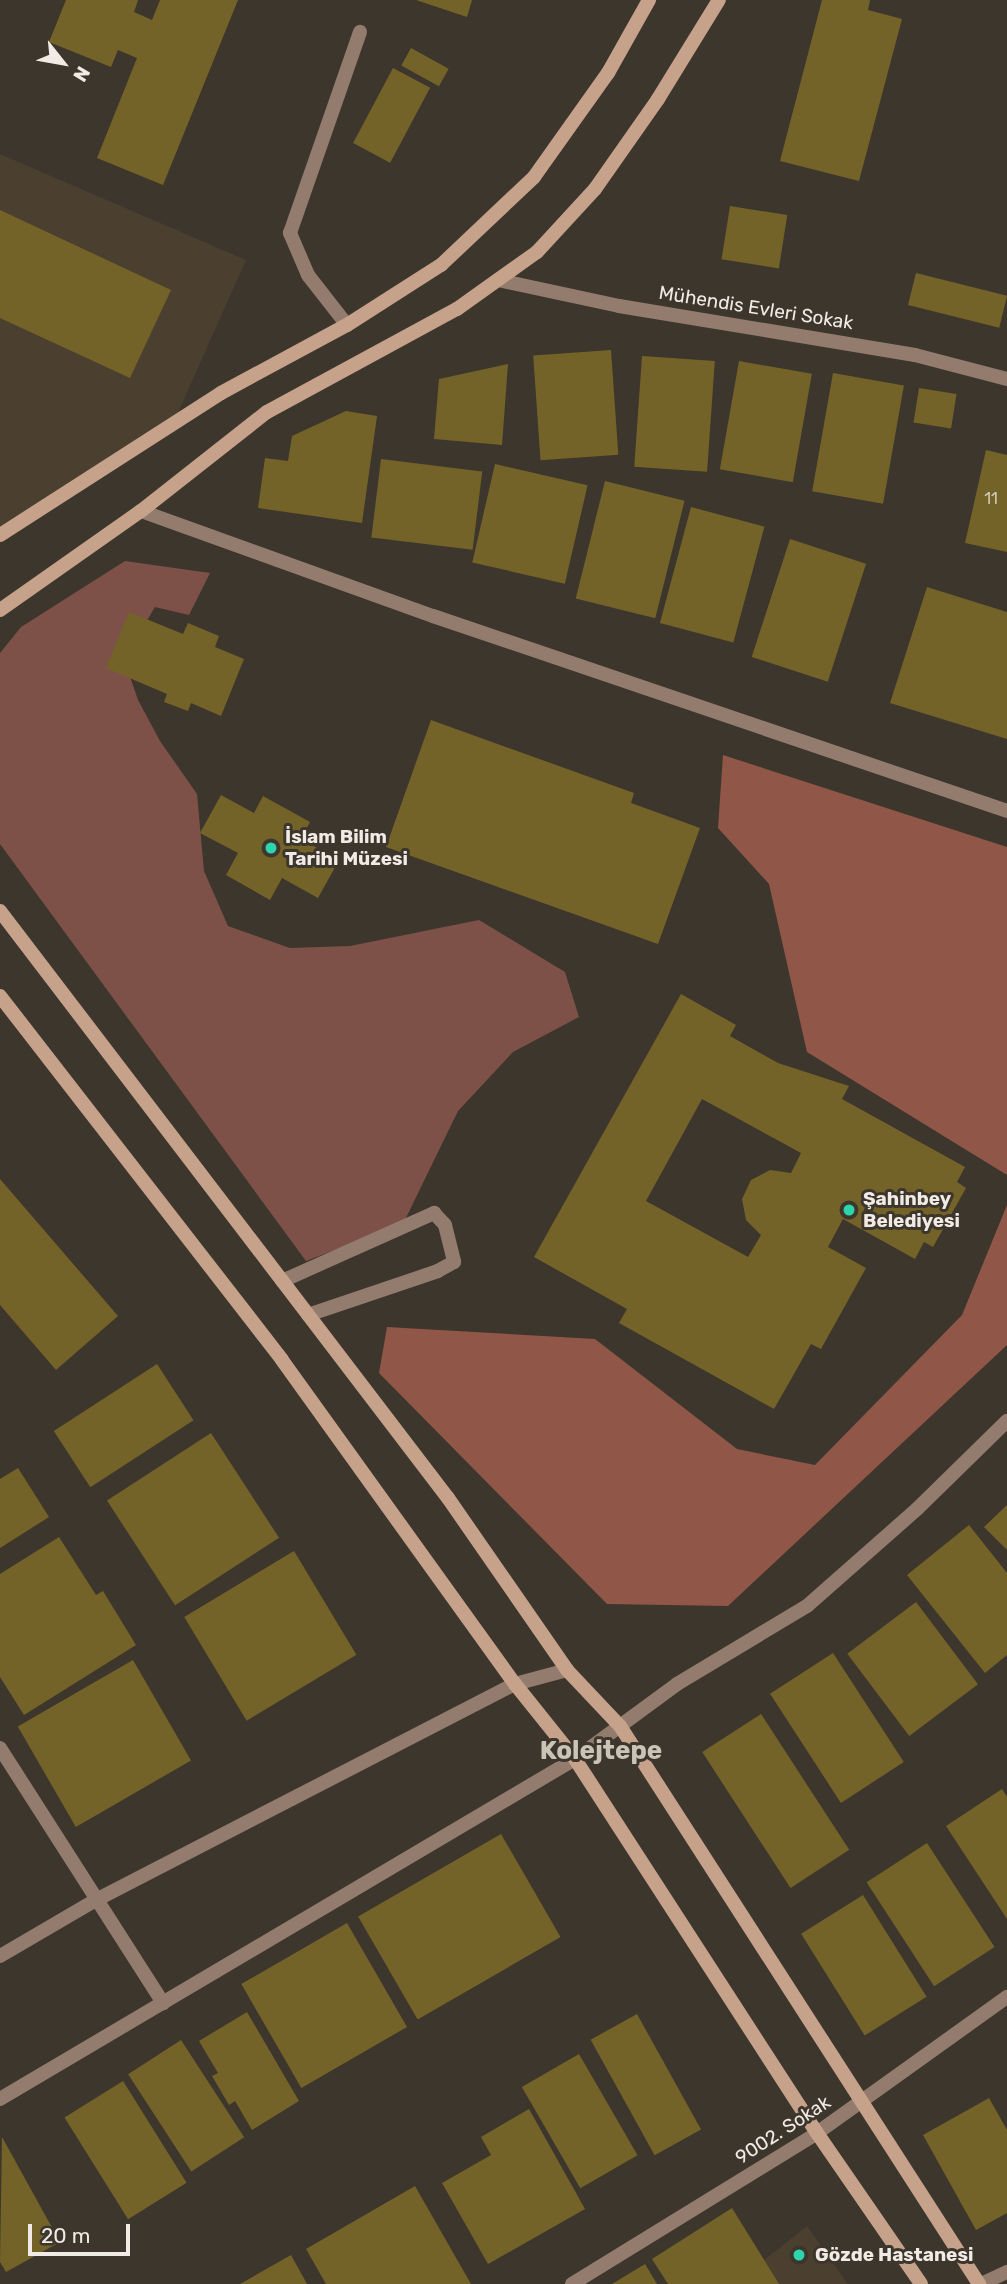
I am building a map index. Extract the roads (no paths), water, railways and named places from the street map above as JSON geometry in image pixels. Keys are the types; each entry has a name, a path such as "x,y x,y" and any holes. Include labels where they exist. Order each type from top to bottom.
{"street":[{"path":"0,535 221,393 347,325 441,265 534,177 608,73 649,0"},
{"path":"0,610 141,511 267,412 457,309 537,252 595,189 658,99 719,0"},
{"path":"347,325 308,275 290,233 360,32"},
{"name":"Mühendis Evleri Sokak","path":"498,280 619,306 915,355 1007,379"},
{"path":"141,511 433,616 1007,811"},
{"path":"0,911 448,1497 567,1670 620,1726 860,2102 980,2284 1007,2272"},
{"path":"0,996 282,1360 515,1684 575,1759 817,2133 921,2284"},
{"path":"282,1281 426,1216 435,1213 445,1225 454,1262 438,1271 308,1315"},
{"path":"0,2099 575,1759 677,1684 807,1606 917,1509 1007,1420"},
{"path":"0,1956 96,1900 515,1684 567,1670"},
{"path":"0,1748 163,2003"},
{"name":"9002. Sokak","path":"572,2284 817,2133 1007,1997"}],"place":[{"name":"İslam Bilim Tarihi Müzesi","path":"271,848"},
{"name":"Şahinbey Belediyesi","path":"849,1210"},
{"name":"Gözde Hastanesi","path":"799,2255"}],"district":[{"name":"Kolejtepe","path":"601,1751"}]}
